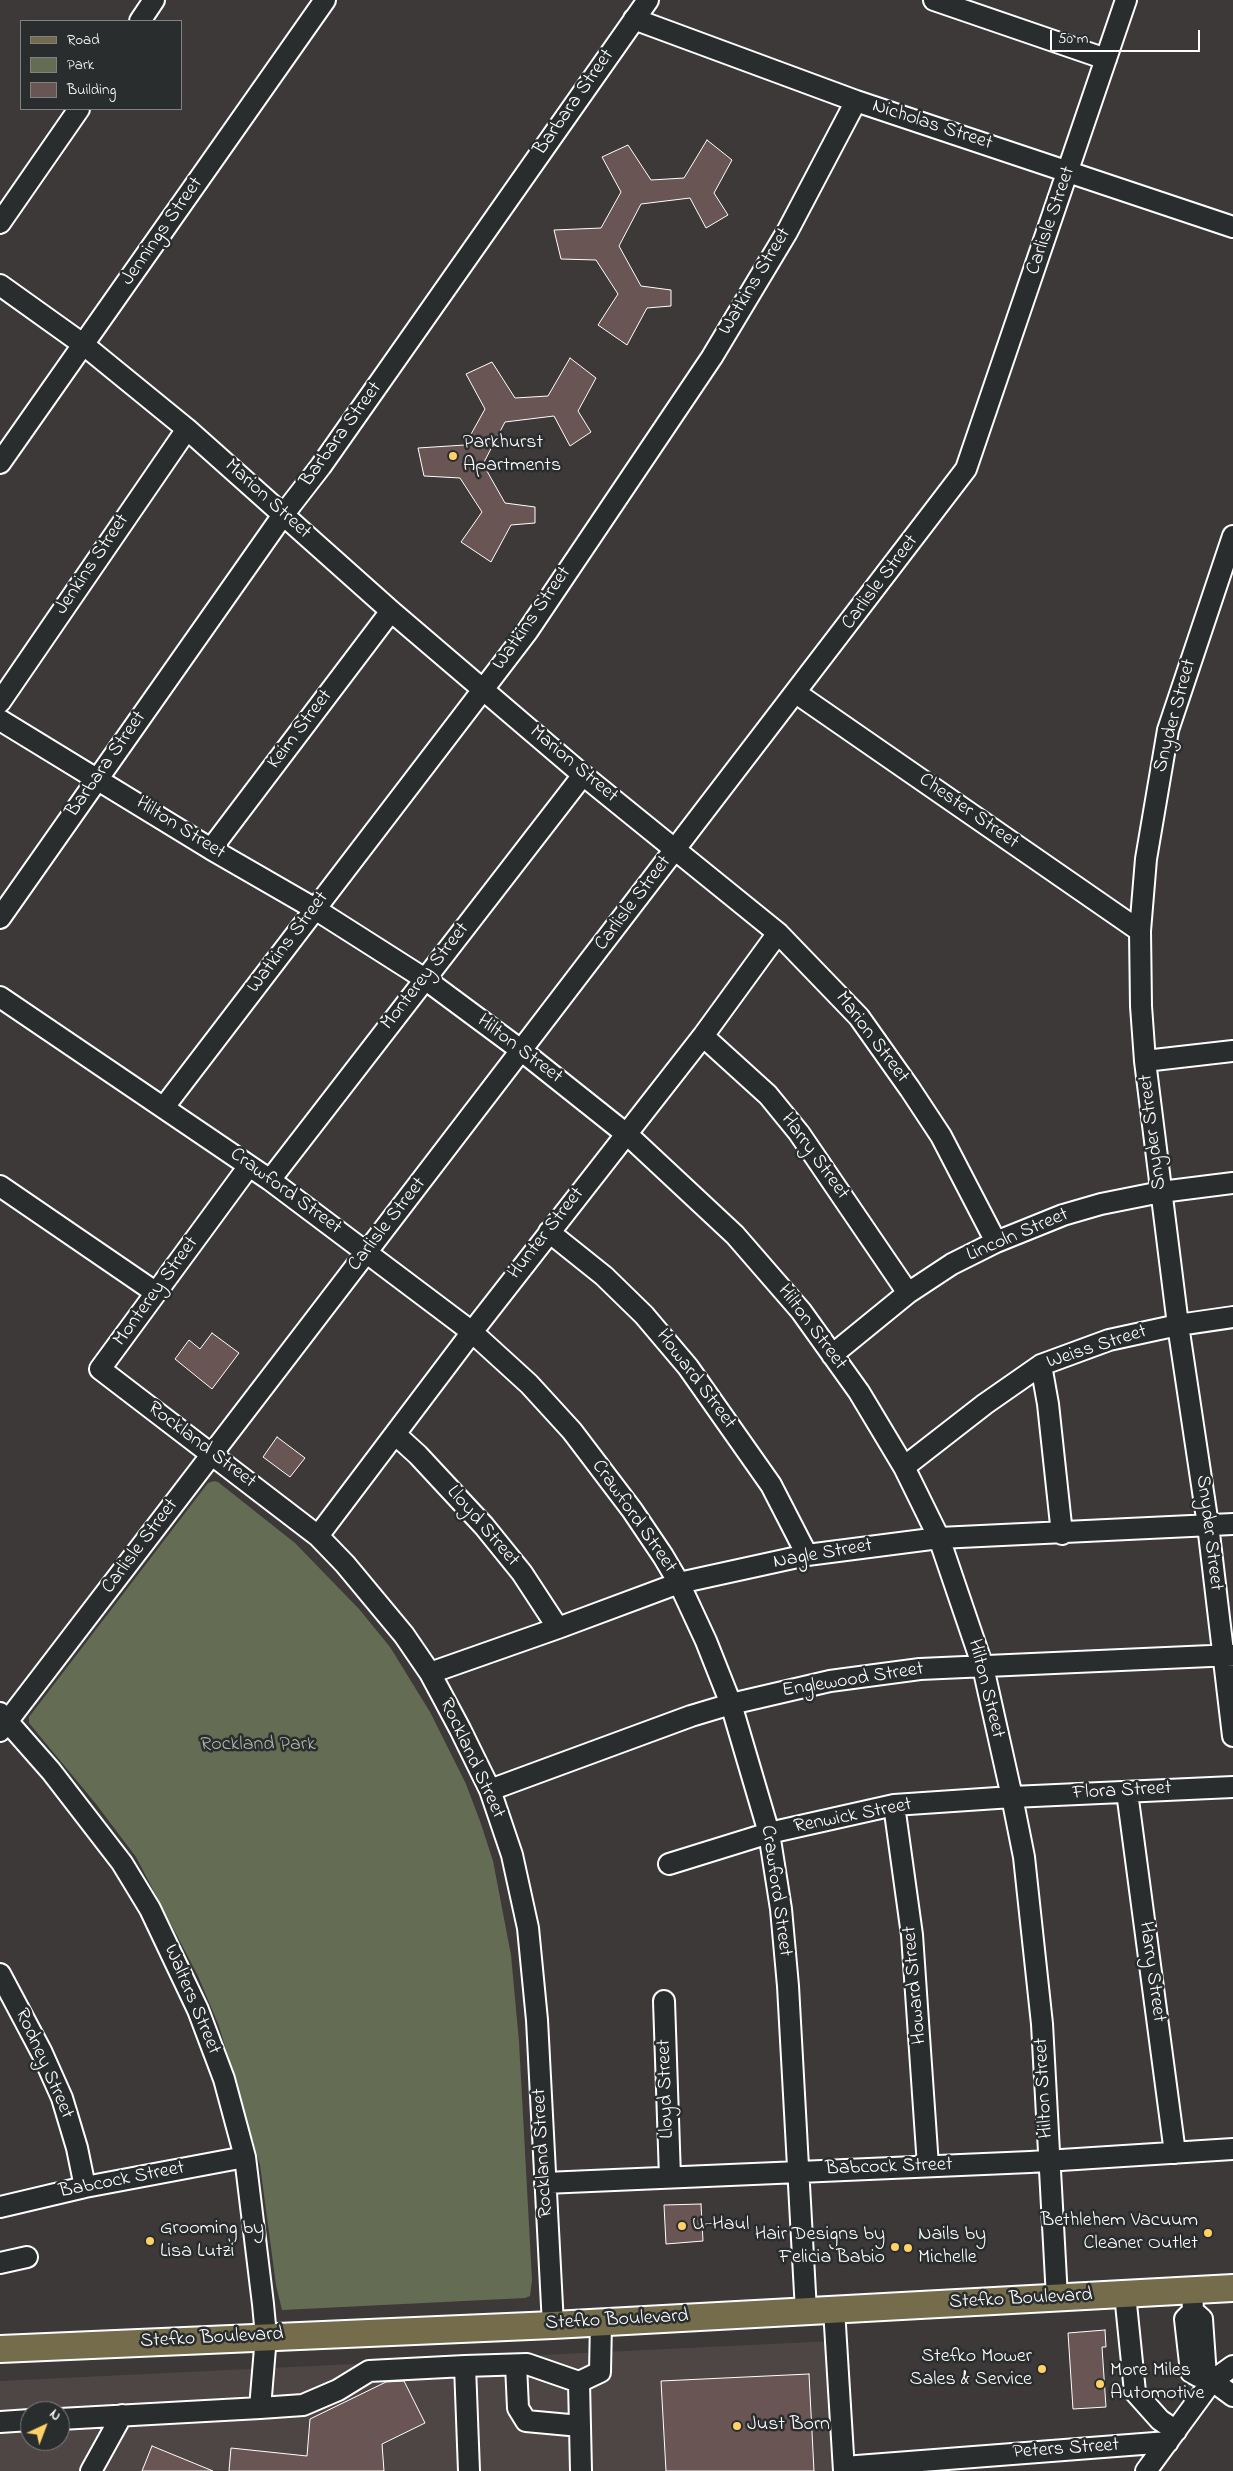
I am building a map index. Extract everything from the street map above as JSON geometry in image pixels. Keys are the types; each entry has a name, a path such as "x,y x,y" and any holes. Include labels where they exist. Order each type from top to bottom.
{"main road":[{"name":"Stefko Boulevard","path":"0,2349 553,2325 1125,2294 1192,2300 1233,2288"}],"street":[{"path":"141,20 154,0"},
{"name":"Barbara Street","path":"0,918 283,514 321,466 648,0"},
{"path":"934,0 1106,59"},
{"name":"Carlisle Street","path":"2,1722 212,1454 966,469 1069,172 1126,0"},
{"name":"Jennings Street","path":"0,464 84,345 318,2"},
{"name":"Nicholas Street","path":"634,19 856,101 1233,228"},
{"name":"Watkins Street","path":"164,1107 527,632 712,357 787,232 856,101"},
{"path":"0,223 78,110"},
{"name":"Marion Street","path":"0,285 84,345 187,429 391,611 583,775 778,933 859,1016 941,1136 996,1242"},
{"name":"Jenkins Street","path":"0,702 187,429"},
{"name":"Snyder Street","path":"1231,548 1168,730 1146,860 1140,931 1141,1006 1146,1061 1178,1325 1228,1655 1233,1736"},
{"name":"Keim Street","path":"211,849 391,611"},
{"name":"Chester Street","path":"796,693 1140,931"},
{"name":"Hilton Street","path":"0,720 211,849 315,909 425,979 522,1051 626,1134 736,1235 801,1311 859,1392 904,1467 939,1538 983,1667 1012,1797 1024,1857 1042,2024 1057,2298"},
{"name":"Monterey Street","path":"270,1180 583,775"},
{"name":"Hunter Street","path":"318,1536 472,1332 703,1036 778,933"},
{"name":"Crawford Street","path":"0,996 270,1180 472,1332 529,1384 572,1431 632,1510 679,1583 706,1641 731,1704 769,1833 781,1909 788,1986 806,2311"},
{"name":"Harry Street","path":"703,1036 768,1095 799,1133 908,1293"},
{"path":"1146,1061 1233,1051"},
{"name":"Monterey Street","path":"100,1369 249,1166"},
{"name":"Lincoln Street","path":"832,1355 908,1293 952,1264 996,1242 1063,1215 1101,1204 1162,1192 1233,1183"},
{"path":"0,1186 156,1292"},
{"name":"Howard Street","path":"550,1232 604,1276 644,1315 676,1351 771,1485 807,1555"},
{"name":"Weiss Street","path":"904,1467 985,1404 1041,1365 1108,1340 1178,1325 1233,1317"},
{"path":"1041,1365 1048,1404 1062,1534"},
{"name":"Rockland Street","path":"100,1369 318,1536 375,1598 404,1635 430,1673 490,1790 512,1855 528,1928 537,2020 553,2325"},
{"name":"Lloyd Street","path":"395,1434 418,1455 484,1526 522,1573 558,1628"},
{"name":"Nagle Street","path":"430,1673 679,1583 807,1555 939,1538 1062,1534 1233,1524"},
{"name":"Englewood Street","path":"490,1790 691,1716 731,1704 830,1681 920,1669 1228,1655"},
{"name":"Walters Street","path":"2,1722 90,1819 122,1863 150,1909 174,1956 214,2051 245,2157 255,2226 266,2336 260,2408"},
{"name":"Flora Street","path":"1012,1797 1233,1786"},
{"name":"Harry Street","path":"1127,1792 1175,2152"},
{"name":"Renwick Street","path":"669,1864 769,1833 894,1805 1012,1797"},
{"name":"Howard Street","path":"894,1805 912,1935 928,2166"},
{"name":"Rodney Street","path":"0,1974 33,2036 62,2098 77,2148 84,2187"},
{"name":"Lloyd Street","path":"664,2000 670,2177"},
{"name":"Babcock Street","path":"545,2183 1049,2161 1233,2149"},
{"name":"Babcock Street","path":"0,2207 84,2187 245,2157"},
{"path":"0,2263 28,2257"},
{"path":"1125,2294 1135,2392 1172,2436"},
{"path":"1192,2300 1185,2320 1191,2372 1198,2376 1209,2378 1233,2396"},
{"path":"834,2309 844,2469"},
{"path":"70,2418 303,2405 338,2390 369,2371 527,2364 579,2382 600,2372 600,2322"},
{"path":"516,2365 518,2408 526,2421 580,2426"},
{"path":"465,2366 469,2471"},
{"path":"1146,2471 1172,2436 1209,2378 1233,2366"},
{"path":"579,2382 580,2471"},
{"path":"91,2471 122,2415"},
{"path":"0,2422 20,2421"},
{"name":"Peters Street","path":"844,2469 1172,2436"}],"shaded area":[{"path":"834,2341 841,2471 0,2471 0,2381"}],"green space":[{"name":"Rockland Park","path":"218,1482 295,1543 359,1609 390,1647 430,1712 466,1784 493,1861 511,1955 519,2042 532,2280 530,2296 525,2298 282,2310 276,2285 260,2165 219,2026 198,1976 136,1857 96,1804 29,1723 29,1717 208,1483"}],"building":[{"path":"707,140 732,160 714,193 728,215 706,228 690,198 641,204 619,246 641,286 671,290 671,306 647,308 627,345 598,325 618,294 596,260 561,259 554,230 601,228 621,192 602,157 628,145 651,180 684,178"},
{"name":"Parkhurst Apartments","path":"570,358 596,378 578,411 591,432 570,446 554,416 505,422 483,464 505,503 535,507 535,523 511,525 491,562 461,542 482,512 460,478 424,476 418,448 465,445 485,409 466,374 492,362 515,398 548,396"},
{"path":"212,1333 239,1353 212,1389 175,1359 189,1340 200,1349"},
{"path":"277,1437 305,1458 290,1477 263,1457"},
{"path":"701,2204 703,2241 666,2244 664,2205"},
{"path":"1105,2330 1106,2347 1102,2347 1106,2407 1073,2409 1068,2333"},
{"name":"Just Born","path":"809,2374 814,2471 666,2471 661,2381"},
{"path":"404,2381 425,2423 382,2444 384,2471 229,2471 231,2448 307,2456 310,2419 386,2382"},
{"path":"152,2446 213,2471 142,2471"}],"place":[{"name":"Parkhurst Apartments","path":"453,456"},
{"name":"U-Haul","path":"682,2226"},
{"name":"Bethlehem Vacuum Cleaner Outlet","path":"1208,2233"},
{"name":"Grooming by Lisa Lutzi","path":"150,2241"},
{"name":"Hair Designs by Felicia Babio","path":"895,2247"},
{"name":"Nails by Michelle","path":"908,2248"},
{"name":"Stefko Mower Sales & Service","path":"1042,2369"},
{"name":"More Miles Automotive","path":"1100,2384"},
{"name":"Just Born","path":"737,2426"}]}
